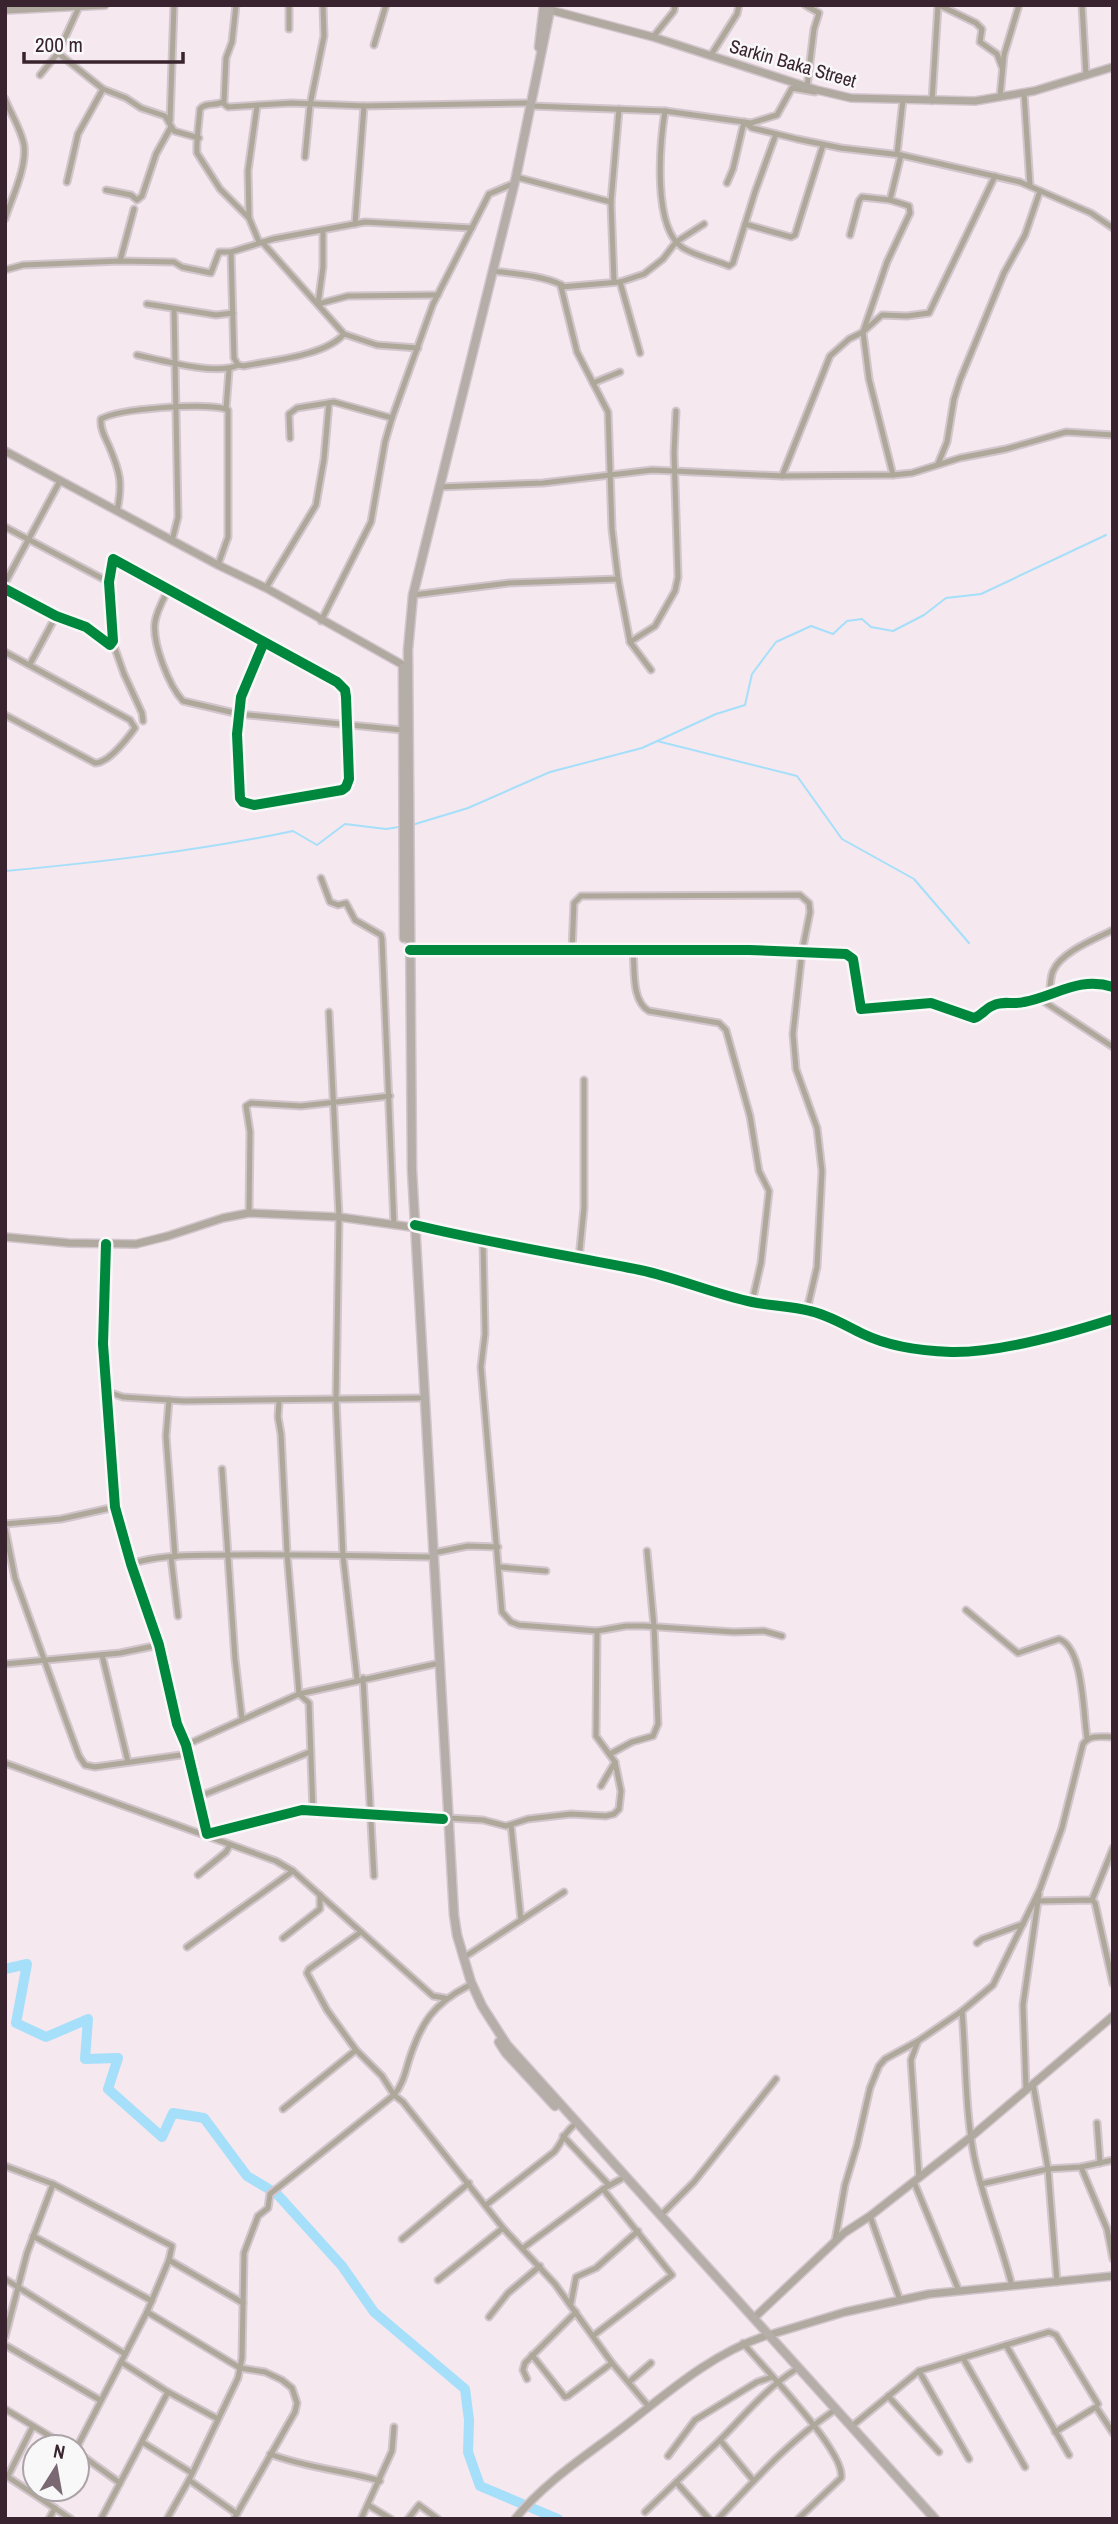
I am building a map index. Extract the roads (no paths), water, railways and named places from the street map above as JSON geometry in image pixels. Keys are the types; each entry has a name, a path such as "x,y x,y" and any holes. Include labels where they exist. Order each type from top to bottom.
{"main road":[{"path":"548,7 530,104 493,271 416,558 407,609 403,665 408,1171 445,1819 454,1915 463,1958 482,2006 508,2045 692,2253 935,2519"},
{"path":"424,1426 413,1226 408,650 414,595 513,181"},
{"path":"431,1555 435,1664 453,1938 478,2010 506,2053 621,2179 754,2318 795,2371 928,2519"}],"street":[{"path":"11,8 105,5"},
{"path":"106,190 131,195 137,200 142,196 156,154 170,124 174,5"},
{"path":"223,103 226,58 232,42 236,5"},
{"path":"289,5 289,29"},
{"path":"305,157 310,105 324,36 323,5"},
{"path":"374,46 386,5"},
{"path":"653,37 674,11 675,5"},
{"path":"711,55 737,14 739,5"},
{"path":"805,5 819,13 814,29 807,87"},
{"path":"932,101 938,5 976,23 982,29 980,42 998,54 1002,67"},
{"path":"1000,97 1002,67 1019,5"},
{"path":"1076,5 1082,6 1086,75"},
{"path":"40,75 58,53 79,6"},
{"name":"Sarkin Baka Street","path":"548,7 836,95 903,100 975,101 1024,93 1113,67"},
{"path":"58,53 103,89 165,116 182,134 199,138"},
{"path":"418,348 377,345 344,334 261,242 249,218 220,189 197,153 200,109 205,105 223,103 228,107 291,103 364,106 530,104 665,111 751,123 778,115 792,88 836,95"},
{"path":"67,182 78,134 103,89"},
{"path":"1024,93 1030,186"},
{"path":"5,99 24,147 24,162 5,219"},
{"path":"890,200 899,154 903,100"},
{"path":"249,218 248,171 257,106"},
{"path":"355,224 364,106"},
{"path":"619,109 611,202 617,282 640,353"},
{"path":"665,111 659,163 668,226 676,242 684,248 732,265 776,134"},
{"path":"744,122 752,128 823,145 899,154 1030,186 1091,214 1113,228"},
{"path":"727,183 744,122"},
{"path":"745,224 791,237 795,235 823,145"},
{"path":"782,476 830,356 882,315 929,313 995,176"},
{"path":"321,621 371,522 385,442 392,418 438,295 489,194 513,181 611,202"},
{"path":"938,464 947,442 960,380 1004,273 1025,235 1040,191"},
{"path":"850,235 862,197 890,200 909,206 911,210 887,262 863,332 869,379 893,475"},
{"path":"120,261 134,209"},
{"path":"5,270 23,265 120,261 174,262 181,267 211,273 219,253 355,224 373,222 472,228"},
{"path":"561,287 617,282 644,274 663,258 676,242 704,223"},
{"path":"318,304 323,267 323,230"},
{"path":"231,252 234,358 238,365"},
{"path":"493,271 527,275 562,285 577,352 608,412 612,529 618,579 629,642 651,670"},
{"path":"318,304 348,296 438,295"},
{"path":"146,304 216,315 233,313"},
{"path":"172,541 178,517 174,309"},
{"path":"137,355 174,364 229,370 238,365 244,366 324,348 338,341 344,334"},
{"path":"218,565 228,537 229,439 226,409 229,370"},
{"path":"593,383 620,372"},
{"path":"290,438 289,414 292,410 329,403 350,405 392,418"},
{"path":"266,589 316,505 324,460 329,403"},
{"path":"117,511 121,481 101,427 101,419 117,413 176,408 226,409"},
{"path":"629,642 655,625 675,591 678,577 674,472 676,411"},
{"path":"439,487 542,483 652,470 782,476 893,475 1066,432 1113,435"},
{"path":"5,451 403,665"},
{"path":"5,583 60,481"},
{"path":"5,527 109,582"},
{"path":"143,721 113,643 109,582 113,559 264,642 342,686 346,697 349,779 346,787 254,805 243,802 239,792 239,714 243,688 264,642"},
{"path":"414,595 509,583 618,579"},
{"path":"5,589 56,617 86,627 107,645 113,643"},
{"path":"168,590 155,621 155,631 162,660 180,697 188,704 239,714 402,730"},
{"path":"30,664 56,617"},
{"path":"5,652 130,720 134,730 102,763 95,763 5,715"},
{"path":"321,878 330,902 338,905 346,903 355,920 381,935 382,939 394,1225"},
{"path":"572,951 574,903 581,896 800,895 809,903 810,912 793,1021 796,1069 817,1128 822,1171 817,1267 807,1310"},
{"path":"1049,994 1052,972 1058,963 1079,947 1113,930"},
{"path":"410,950 802,952 850,956 855,967 859,1006 863,1009 931,1003 974,1018 1001,1003 1023,1003 1091,982 1113,987"},
{"path":"633,951 637,996 644,1008 719,1023 726,1030 750,1116 758,1171 769,1191 761,1263 752,1302"},
{"path":"1037,997 1113,1047"},
{"path":"329,1012 339,1217 336,1400 343,1556 360,1679 374,1876"},
{"path":"579,1259 584,1208 584,1080"},
{"path":"249,1213 250,1132 246,1107 251,1104 301,1105 390,1096"},
{"path":"5,1237 136,1244 249,1213 339,1217 413,1226 682,1280 705,1290 752,1302 807,1310 885,1343 911,1349 952,1352 1000,1347 1083,1329 1113,1319"},
{"path":"483,1242 485,1334 481,1367 502,1612 510,1622 597,1632 626,1626 654,1626 734,1632 764,1631 782,1636"},
{"path":"106,1244 103,1344 116,1507 131,1564 159,1645 207,1834"},
{"path":"108,1392 123,1397 169,1400 239,1399 279,1402 421,1398"},
{"path":"109,1405 123,1397"},
{"path":"169,1400 167,1449 178,1616"},
{"path":"279,1402 287,1553 299,1693 309,1703 312,1727 310,1752 313,1811"},
{"path":"222,1469 235,1659 242,1719"},
{"path":"116,1507 61,1519 5,1526 15,1578 79,1756 85,1765 95,1767 188,1754"},
{"path":"131,1564 148,1558 287,1553 343,1556 431,1555 468,1546 498,1547"},
{"path":"610,1754 632,1742 653,1736 658,1724 654,1626 647,1551"},
{"path":"499,1567 546,1571"},
{"path":"835,2242 845,2185 870,2088 879,2066 885,2059 918,2041 962,2011 993,1985 1040,1889 1062,1828 1083,1744 1087,1738 1081,1676 1067,1643 1059,1639 1018,1653 966,1610"},
{"path":"207,1834 302,1810 483,1820 511,1825 528,1819 571,1814 614,1814 619,1809 621,1800 615,1762 596,1736 597,1632"},
{"path":"5,1664 102,1656 159,1645"},
{"path":"102,1656 128,1762"},
{"path":"186,1745 299,1693 435,1664"},
{"path":"1087,1738 1113,1737"},
{"path":"198,1797 310,1752"},
{"path":"601,1786 615,1762"},
{"path":"5,1763 276,1861 293,1871 433,1996 445,1998"},
{"path":"511,1825 521,1920"},
{"path":"198,1875 226,1852 230,1844"},
{"path":"1092,1900 1113,1848"},
{"path":"187,1947 293,1871"},
{"path":"1040,1889 1023,2005 1029,2087 1048,2169 1057,2282"},
{"path":"463,1958 564,1892"},
{"path":"283,1938 320,1909 320,1895"},
{"path":"1038,1901 1092,1900"},
{"path":"1092,1900 1095,1903 1113,1984"},
{"path":"977,1943 1023,1924"},
{"path":"361,1932 307,1973 327,2010 356,2050 382,2076 394,2095 403,2102 503,2228 540,2266 571,2304 612,2363 649,2407"},
{"path":"167,2519 238,2378 244,2253 258,2216 268,2208 272,2192 394,2095 403,2081 418,2034 425,2022 445,1998 468,1986"},
{"path":"962,2011 972,2136 981,2184 1012,2286"},
{"path":"754,2318 850,2227 870,2216 972,2136 1113,2016"},
{"path":"918,2041 911,2060 917,2180 959,2291"},
{"path":"283,2109 356,2050"},
{"path":"661,2215 694,2182 776,2079"},
{"path":"1097,2123 1100,2163"},
{"path":"486,2205 554,2152 563,2136 573,2126"},
{"path":"563,2136 673,2275 594,2335"},
{"path":"981,2184 1048,2169 1080,2167 1113,2160"},
{"path":"5,2166 53,2184 172,2246 148,2312 84,2433"},
{"path":"1080,2167 1107,2229 1113,2259"},
{"path":"523,2248 621,2179"},
{"path":"402,2239 469,2183"},
{"path":"5,2337 33,2236 53,2184"},
{"path":"870,2216 900,2300"},
{"path":"438,2280 503,2228"},
{"path":"571,2304 576,2277 596,2268 638,2231"},
{"path":"33,2236 152,2301"},
{"path":"169,2260 243,2303"},
{"path":"489,2317 508,2293 540,2266"},
{"path":"515,2519 524,2507 687,2377 743,2343 845,2312 900,2300 959,2291 1113,2276"},
{"path":"5,2279 125,2354"},
{"path":"142,2442 190,2477 235,2516 295,2412 297,2403 292,2388 282,2380 265,2372 240,2368 148,2312"},
{"path":"527,2379 523,2371 525,2363 576,2312"},
{"path":"852,2427 919,2371 1053,2332 1098,2404"},
{"path":"743,2343 814,2424 841,2468 841,2479 798,2519"},
{"path":"5,2344 100,2399"},
{"path":"1006,2345 1069,2455"},
{"path":"532,2355 565,2397 612,2363"},
{"path":"963,2358 1025,2467"},
{"path":"121,2362 218,2419"},
{"path":"629,2382 651,2363"},
{"path":"668,2456 695,2420 757,2382 774,2380 795,2371"},
{"path":"919,2371 969,2459"},
{"path":"645,2512 720,2440 774,2380"},
{"path":"101,2519 168,2392"},
{"path":"888,2396 939,2452"},
{"path":"1055,2432 1096,2407 1113,2433"},
{"path":"5,2409 45,2433"},
{"path":"718,2519 753,2480 814,2424 832,2412"},
{"path":"33,2426 6,2475 71,2519"},
{"path":"361,2519 394,2444 394,2427"},
{"path":"720,2440 753,2480"},
{"path":"270,2454 295,2463 380,2481"},
{"path":"91,2462 120,2483"},
{"path":"676,2482 709,2519"},
{"path":"368,2505 390,2519"},
{"path":"408,2519 419,2505 438,2519"},
{"path":"49,2519 55,2508"}],"waterway":[{"path":"412,825 468,808 550,772 642,748 716,714 745,705 752,674 776,642 811,626 833,634 847,621 862,619 871,627 893,631 924,615 946,598 981,594 1106,535"},
{"path":"657,741 797,776 842,839 914,879 969,943"},
{"path":"5,871 150,855 293,831 317,845 345,824 386,829 399,827"},
{"path":"5,1969 27,1964 16,2023 46,2037 88,2019 85,2059 118,2058 108,2089 162,2137 173,2113 204,2118 247,2176 277,2194 342,2266 374,2312 465,2389 469,2420 468,2452 480,2486 558,2519"}]}
